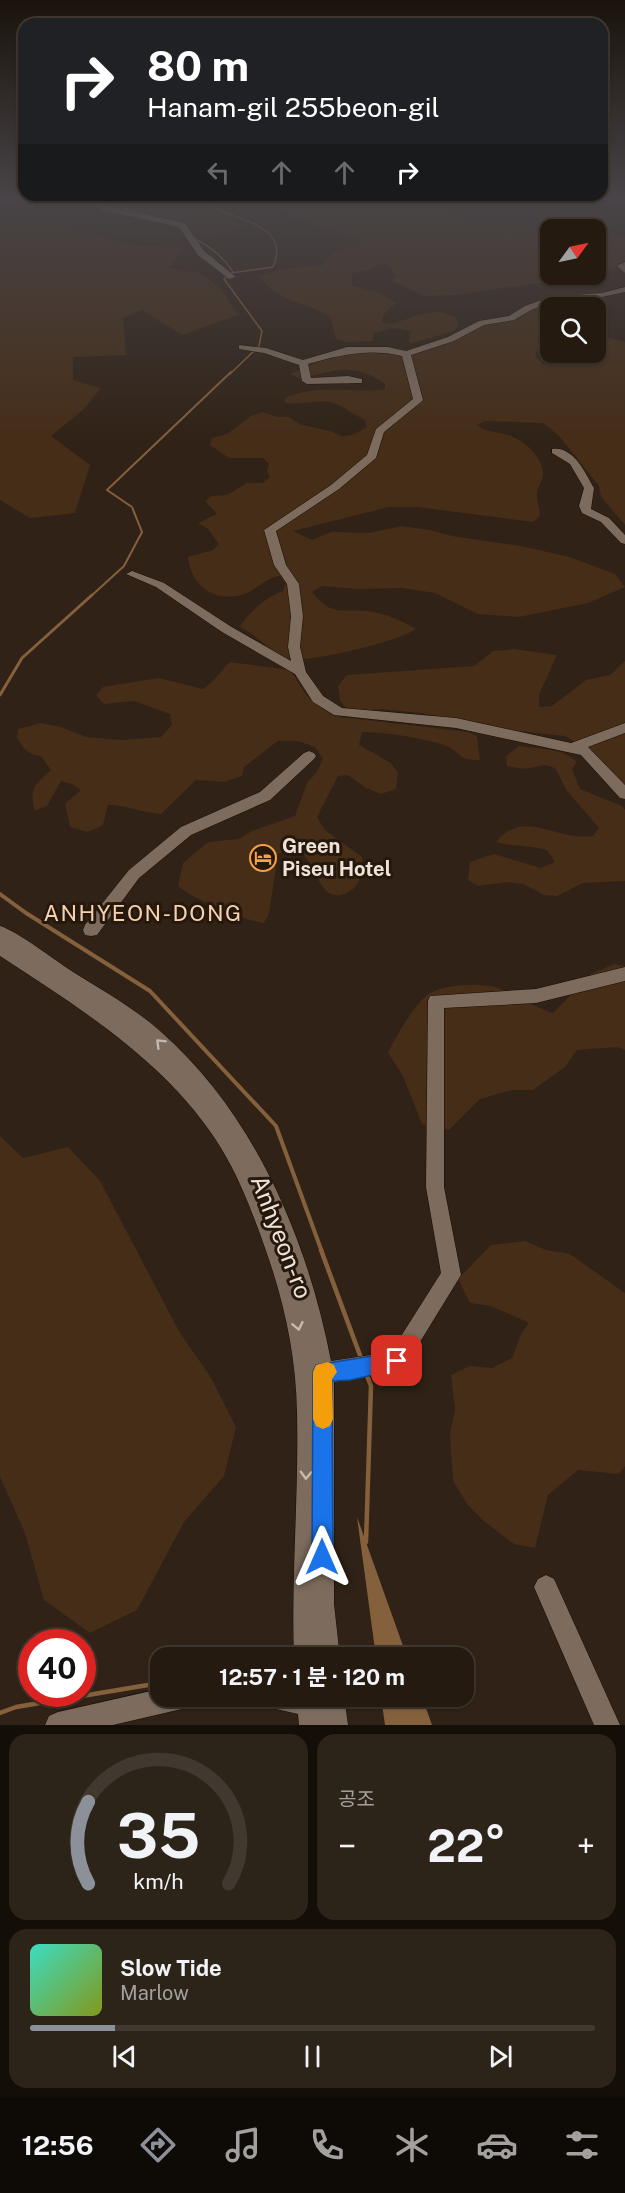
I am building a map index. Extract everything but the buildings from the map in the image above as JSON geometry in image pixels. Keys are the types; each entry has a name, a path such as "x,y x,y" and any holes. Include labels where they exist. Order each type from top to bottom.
{"street":[{"path":"242,346 303,363 347,350 388,350 406,354 451,339 482,323 511,318 528,308 553,299 602,295 625,289"},
{"path":"406,354 418,399 379,431 372,456 335,487 270,530 280,565 293,584 297,616 294,647 305,683 318,699 339,712 456,723 585,751 625,794"},
{"path":"303,363 307,381 348,379 359,381"},
{"path":"556,451 574,462 589,488 584,506 586,511 605,520 625,541"},
{"path":"132,574 160,585 226,629 300,672"},
{"path":"572,748 625,728"},
{"path":"91,930 134,874 186,831 265,796 309,756"},
{"name":"Anhyeon-ro","path":"0,932 149,1032 201,1084 237,1135 267,1193 293,1260 317,1335 308,1423 303,1598 316,1647"},
{"name":"Anhyeon-ro","path":"0,948 131,1036 183,1084 221,1131 250,1187 278,1257 314,1373"},
{"path":"314,1373 350,1370 397,1361 451,1275 435,1186 436,1001 537,996 625,974"},
{"path":"546,1587 607,1725"},
{"path":"58,1725 122,1718 154,1707"}],"shaded area":[{"path":"0,280 210,280 221,289 238,315 182,335 142,310 123,318 126,355 73,357 73,380 101,388 85,408 51,436 90,465 75,513 30,518 0,500"},
{"path":"262,280 352,280 352,286 378,292 396,303 383,315 382,321 387,324 429,312 437,312 456,317 458,325 454,331 416,342 409,343 411,331 394,328 373,333 373,341 345,342 336,339 331,318 277,293"},
{"path":"540,280 540,282 455,295 424,296 392,281"},
{"path":"540,302 540,345 535,355 543,364 606,363 606,337 625,342 625,525 601,497 599,486 560,437 543,423 485,421 477,425 520,440 532,450 540,462 543,475 537,496 540,516 533,522 417,507 389,507 293,531 312,540 331,532 369,533 401,526 430,530 570,557 615,574 625,587 588,603 519,617 478,614 435,593 402,588 358,589 322,586 312,592 331,608 380,613 416,629 391,640 352,651 312,658 286,658 240,627 259,605 283,591 285,583 281,576 244,594 223,597 206,590 199,584 190,567 188,557 213,550 219,544 208,529 198,523 217,514 205,501 212,496 227,495 247,483 262,483 270,477 267,471 269,464 263,458 229,458 210,445 212,438 227,434 251,416 262,412 278,417 289,417 302,425 342,436 352,435 367,427 365,420 339,405 330,402 285,403 284,399 308,391 385,389 385,384 374,377 353,370 334,371 301,379 290,374 318,362 329,352 405,352 458,336 461,331 505,318"},
{"path":"514,649 557,655 539,695 539,707 552,706 586,680 610,675 625,661 625,786 592,752 565,736 509,730 421,713 381,709 359,711 345,707 340,700 338,686 347,675 474,666 493,651"},
{"path":"230,662 289,670 309,698 325,710 343,718 468,732 477,736 480,760 463,757 446,746 426,740 393,734 362,732 359,745 391,763 398,773 396,789 381,794 366,788 348,775 338,776 317,817 325,830 362,857 362,872 357,885 340,895 332,894 325,890 301,853 292,850 278,854 269,914 264,923 219,908 184,891 178,886 183,863 208,842 238,839 252,831 295,816 307,783 316,773 323,759 315,747 298,741 278,741 244,767 242,776 224,782 196,780 161,814 108,805 103,825 88,832 70,827 65,804 81,790 72,784 61,781 47,806 35,811 34,788 51,770 41,756 30,753 24,748 17,738 18,729 41,723 61,727 86,737 122,740 161,737 172,725 170,714 134,701 104,704 96,695 103,687 159,678 203,689"},
{"path":"519,746 550,750 571,757 577,762 572,769 580,789 622,806 625,810 625,881 583,883 557,896 544,895 523,884 507,882 478,886 468,880 470,862 494,854 541,868 555,862 547,850 496,842 507,832 518,827 530,826 580,837 593,836 599,828 567,791 555,768 545,765 524,769 507,766 506,756"},
{"path":"614,964 625,966 625,1050 617,1047 577,1050 565,1067 533,1090 512,1090 480,1099 449,1130 422,1124 403,1076 388,1053 406,1020 425,997 448,987 489,986 507,991 553,1013 591,974"},
{"path":"0,1136 23,1158 68,1147 100,1181 180,1333 210,1376 236,1427 224,1476 184,1522 137,1610 96,1630 84,1629 44,1600 25,1533 0,1477"},
{"path":"525,1241 546,1250 570,1254 625,1293 625,1466 619,1474 578,1470 548,1495 535,1548 514,1544 485,1522 467,1504 453,1481 450,1434 455,1409 451,1375 470,1366 492,1368 512,1358 522,1332 529,1323 491,1306 470,1303 458,1279 491,1245"},
{"path":"357,1517 403,1647 375,1647"},
{"path":"382,1707 426,1707 432,1725 385,1725"}],"waterway":[{"path":"225,280 262,331 259,346 230,374"},
{"path":"90,597 124,566 142,532 132,507 107,490 231,372"},
{"path":"0,695 22,658 92,595"},
{"path":"0,894 26,913 150,991 276,1126 322,1252"},
{"path":"321,1250 361,1358"},
{"path":"366,1373 371,1386 366,1542"},
{"path":"0,1713 16,1707 150,1685"}],"slow traffic":[{"path":"323,1419 323,1372 328,1372"}],"place":[{"name":"Green Piseu Hotel","path":"263,858"}],"district":[{"name":"ANHYEON-DONG","path":"143,913"}],"route":[{"path":"322,1557 323,1372 350,1370 397,1361"}]}
